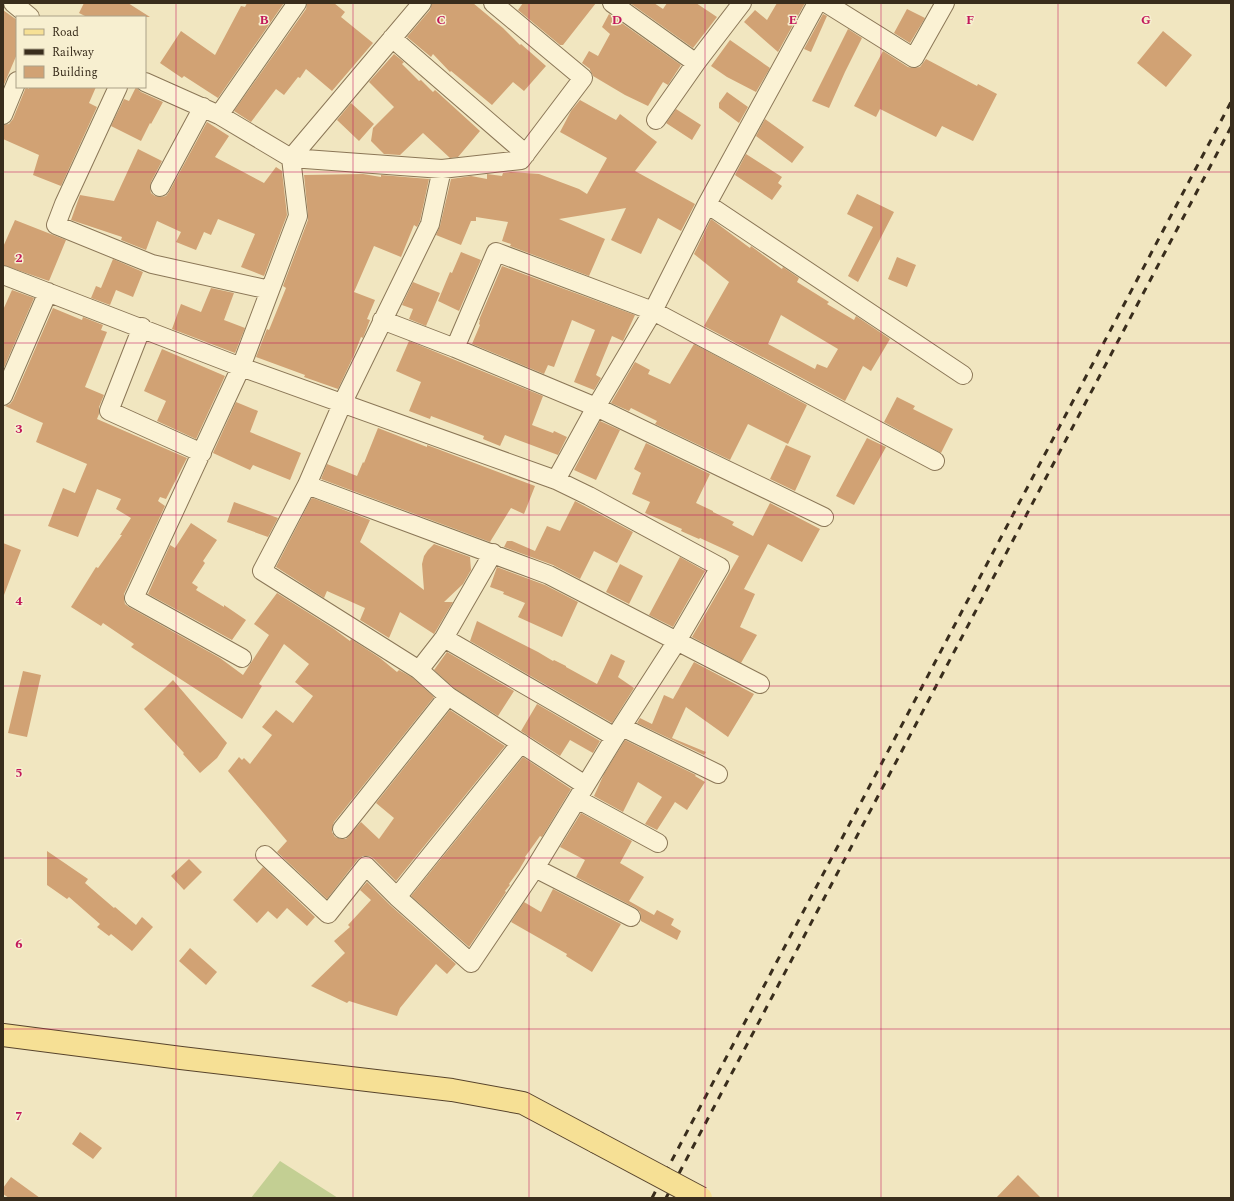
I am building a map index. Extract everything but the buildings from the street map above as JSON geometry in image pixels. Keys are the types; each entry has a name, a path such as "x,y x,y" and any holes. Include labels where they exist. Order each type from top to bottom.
{"main road":[{"path":"3,1034 181,1058 452,1090 523,1103 701,1198"}],"street":[{"path":"13,3 29,16"},
{"path":"160,187 211,111 297,3"},
{"path":"242,658 134,598 241,367 298,216 291,158 422,3"},
{"path":"146,82 211,111 291,158 442,169 521,160 583,78 493,3"},
{"path":"612,3 696,63"},
{"path":"556,480 596,407 653,311 706,204 817,3"},
{"path":"826,3 914,58 945,3"},
{"path":"656,120 738,4"},
{"path":"392,38 526,154"},
{"path":"3,114 16,82"},
{"path":"118,88 64,204 56,225 152,264 270,290"},
{"path":"442,169 430,224 342,404 307,485 262,571 419,670 448,696 520,743 581,792 658,842"},
{"path":"706,204 963,375"},
{"path":"455,348 496,252 653,311 935,461"},
{"path":"3,275 142,327 241,367 556,480 720,567 678,641 581,792 535,868 471,963 397,897 366,866 328,914 265,854"},
{"path":"3,396 48,292"},
{"path":"382,320 455,348 596,407 824,517"},
{"path":"142,327 109,411 202,453"},
{"path":"307,485 549,575 760,684"},
{"path":"419,670 444,638 493,553"},
{"path":"444,638 619,732 718,774"},
{"path":"342,829 448,696"},
{"path":"397,897 520,743"},
{"path":"535,868 632,917"}],"green space":[{"path":"280,1161 338,1198 251,1198"}],"railway":[{"path":"652,1198 1231,102"},
{"path":"666,1198 1231,127"}]}
